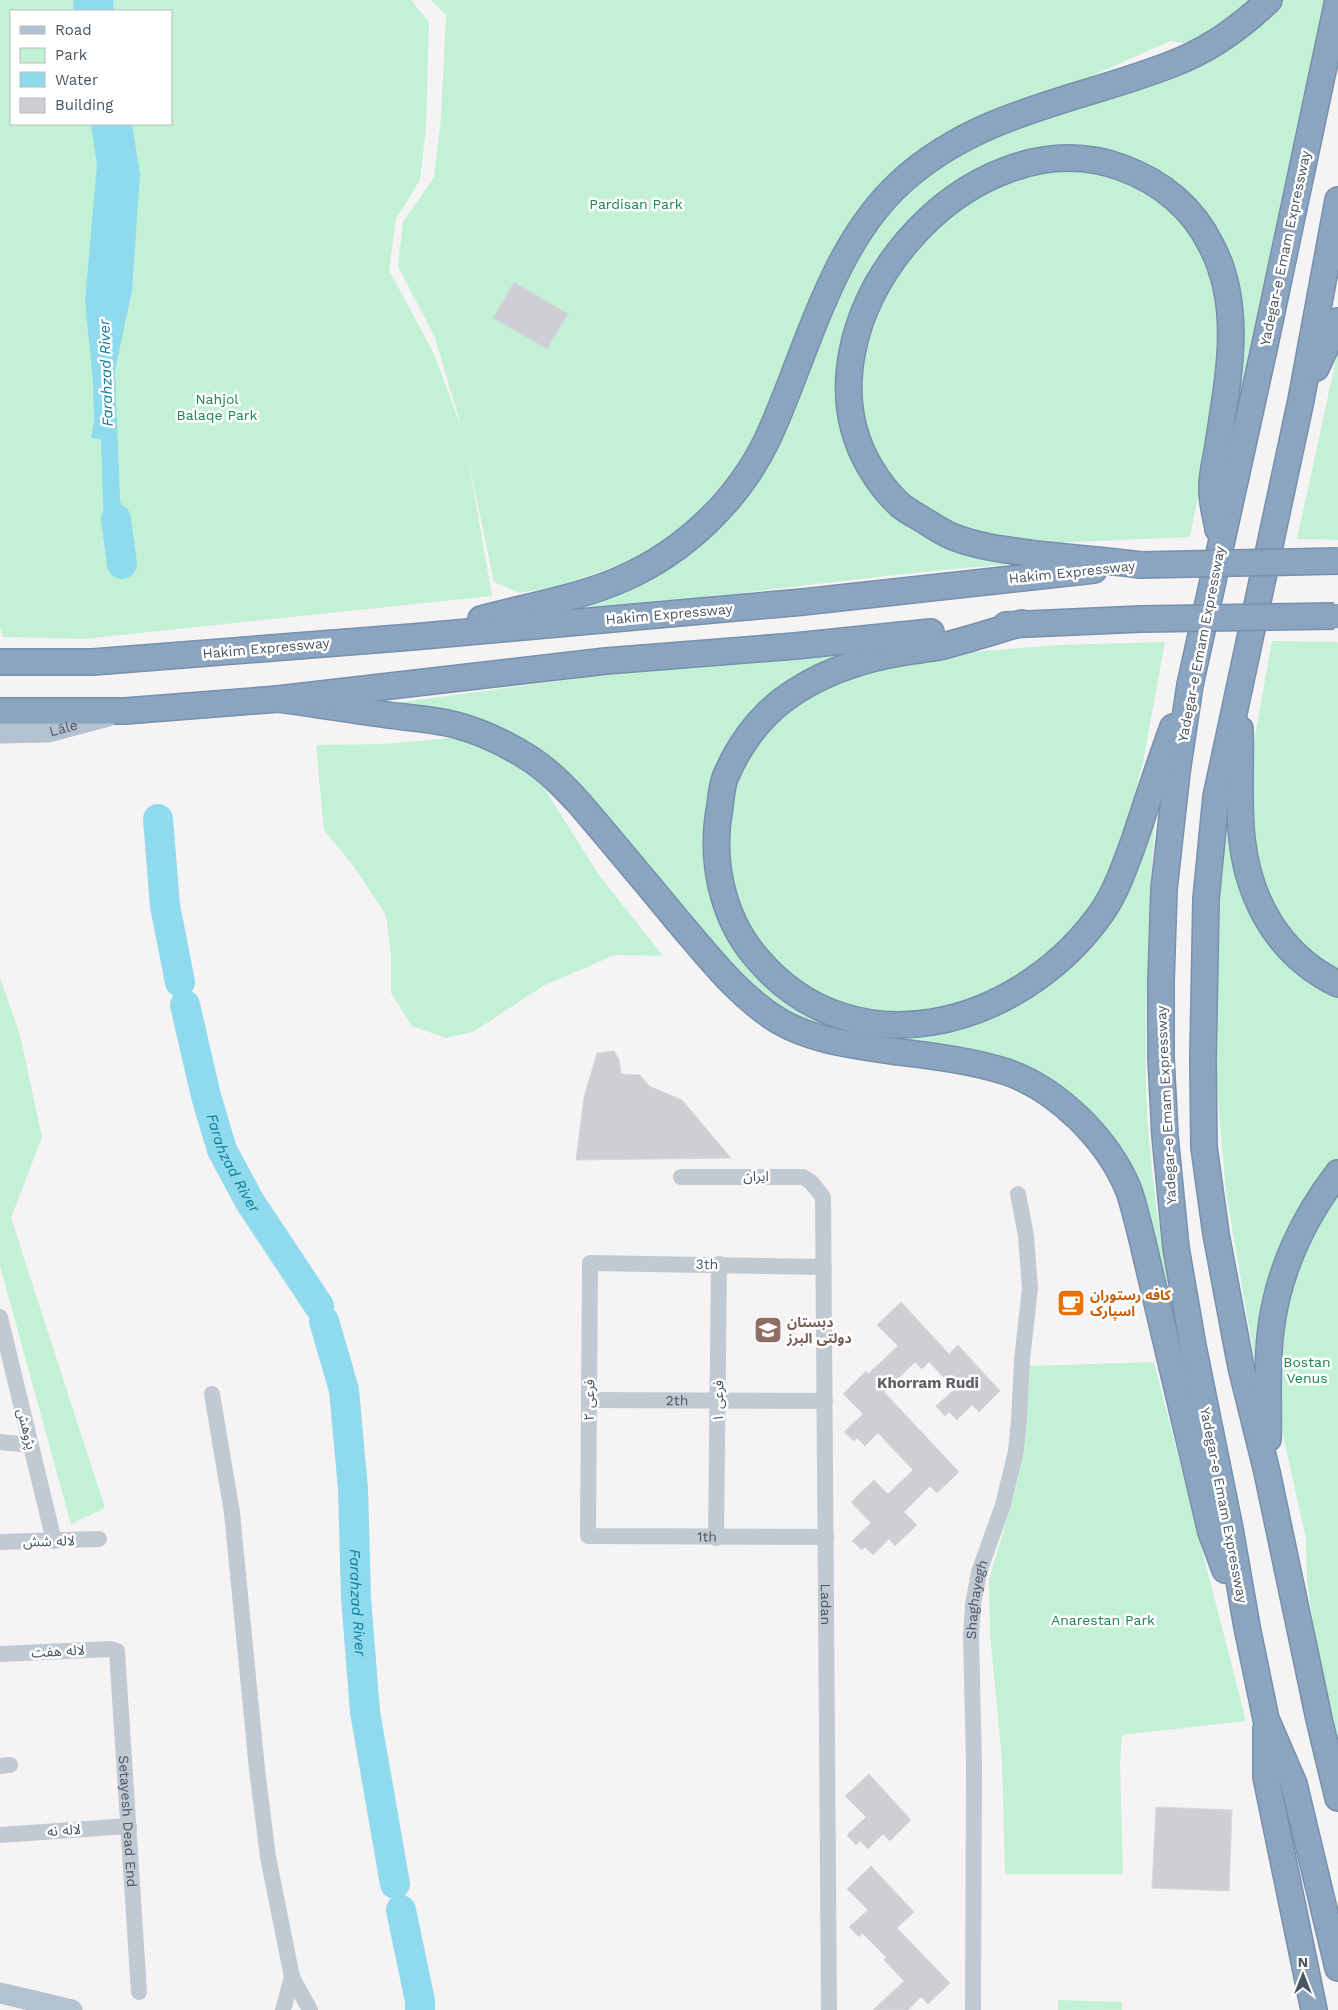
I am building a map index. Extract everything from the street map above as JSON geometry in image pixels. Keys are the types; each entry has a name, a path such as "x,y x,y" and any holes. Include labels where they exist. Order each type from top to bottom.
{"highway":[{"path":"412,637 589,590 623,578 653,564 685,541 709,520 732,494 767,440 832,280 877,206 902,182 933,156 971,134 1009,117 1165,67 1200,51 1232,32 1269,0"},
{"name":"Yadegar-e Emam Expressway","path":"1338,0 1190,685 1177,772 1164,889 1161,981 1161,1058 1165,1136 1176,1248 1193,1346 1266,1719 1294,1784 1338,1968"},
{"path":"1141,565 1004,550 951,536 901,506 879,482 864,456 854,431 848,382 850,359 865,310 879,282 909,238 933,215 990,176 1023,164 1059,158 1085,158 1113,164 1136,173 1157,184 1181,204 1197,220 1212,246 1221,267 1231,315 1229,370 1211,489 1220,540"},
{"path":"1338,200 1301,400 1216,797 1209,852 1204,954 1204,1147 1214,1225 1241,1367 1267,1472 1319,1719 1338,1798"},
{"path":"1301,400 1338,321"},
{"name":"Hakim Expressway","path":"0,662 93,662 412,637 803,602 1141,565 1338,561"},
{"path":"0,711 125,711 278,699 606,662 795,646 1022,623 1337,616"},
{"path":"1022,623 938,647 868,659 837,669 810,682 782,701 756,726 742,746 725,779 717,818 716,845 718,874 728,909 746,946 769,973 797,995 827,1012 857,1022 886,1025 921,1025 976,1011 1008,996 1035,979 1060,959 1099,917 1114,891 1125,867 1162,756 1190,685"},
{"path":"1239,689 1242,839 1252,886 1264,914 1276,934 1298,959 1325,978 1338,984"},
{"path":"278,699 456,725 484,735 508,747 532,760 580,804 720,970 747,996 780,1021 816,1037 846,1044 950,1059 1007,1072 1027,1080 1045,1092 1087,1126 1115,1162 1129,1191 1211,1532 1247,1627"},
{"path":"1267,1472 1270,1329 1279,1285 1303,1227 1320,1197 1338,1173"},
{"path":"1266,1719 1266,1778 1314,2010"}],"main road":[{"name":"Lāle","path":"0,733 48,732 125,711"},
{"path":"0,1992 72,2010"}],"street":[{"path":"0,652 93,662"},
{"name":"ایران","path":"681,1177 803,1177 811,1182 824,1197"},
{"name":"Shaghayegh","path":"973,2010 974,1765 971,1636 973,1605 979,1572 1003,1505 1016,1451 1022,1360 1030,1288 1026,1236 1018,1194"},
{"name":"Ladan","path":"824,1197 829,2010"},
{"name":"3th","path":"590,1263 824,1267"},
{"name":"فرعی ۲","path":"588,1536 590,1263"},
{"name":"فرعی ۱","path":"716,1538 719,1264"},
{"name":"پژوهش","path":"0,1317 54,1541"},
{"path":"212,1394 232,1514 257,1768 268,1856 292,1977 310,2010"},
{"name":"2th","path":"589,1400 825,1401"},
{"path":"0,1442 31,1445"},
{"name":"1th","path":"588,1536 826,1537"},
{"name":"لاله شش","path":"0,1542 98,1540"},
{"name":"لاله هفت","path":"0,1654 111,1649 117,1651"},
{"name":"Setayesh Dead End","path":"117,1651 139,1992"},
{"name":"لاله نه","path":"0,1835 129,1826"},
{"path":"283,2010 292,1977"}],"green space":[{"path":"0,0 411,0 429,22 426,128 420,180 396,219 389,270 433,352 462,429 435,338 398,266 403,222 434,177 441,118 446,15 431,0 1338,0 1338,68 1311,64 1219,493 1236,366 1239,329 1236,291 1228,262 1216,235 1200,210 1187,196 1172,183 1146,168 1102,152 1056,149 1037,152 1000,165 961,185 925,211 893,246 873,276 857,309 846,343 841,377 842,412 851,446 868,479 901,518 921,532 932,539 958,549 986,556 1060,561 856,579 652,604 516,617 580,602 626,587 663,568 704,538 738,501 766,459 778,436 841,285 867,236 903,193 927,172 952,155 978,141 1032,118 1187,69 1221,49 1170,41 1094,75 977,118 933,145 904,168 873,197 843,239 769,414 749,453 687,525 646,555 560,586 520,593 494,582 468,458 492,596 84,639 3,637 0,628"},
{"path":"1058,169 1105,173 1140,187 1182,219 1213,271 1220,304 1216,403 1190,537 1029,544 977,535 929,515 897,488 873,453 864,429 858,373 888,287 909,256 942,221 994,188 1028,174"},
{"path":"1338,350 1338,540 1297,539"},
{"path":"1272,641 1338,642 1338,973 1303,950 1270,906 1253,847 1252,753"},
{"path":"1165,642 1144,757 1119,861 1075,932 1005,988 934,1013 886,1015 839,1006 795,985 754,945 733,901 726,861 730,798 742,766 757,740 795,703 839,677 957,653 1059,645"},
{"path":"866,648 828,663 715,786 739,950 762,980 789,1003 864,1032 1048,982 1159,787 1150,910 1146,1023 1146,1100 1160,1232 1188,1386 1147,1234 1072,1099 843,1034 782,1012 738,977 572,785 387,704 597,676"},
{"path":"463,737 502,755 537,777 599,875 663,956 615,955 543,986 473,1032 446,1038 412,1026 391,993 391,956 386,915 355,868 324,830 316,745 384,744"},
{"path":"1232,779 1235,867 1338,995 1338,1160 1321,1179 1298,1214 1263,1408 1226,1193 1214,1053 1217,899"},
{"path":"0,978 20,1035 42,1137 11,1218 105,1508 71,1524 0,1266"},
{"name":"Bostan Venus","path":"1338,1184 1338,1740 1314,1631 1307,1581 1306,1539 1281,1426 1277,1396 1283,1298"},
{"name":"Anarestan Park","path":"1154,1362 1246,1721 1122,1735 1120,1764 1123,1874 1005,1874 1002,1760 990,1634 989,1580 1015,1492 1025,1448 1030,1366"},
{"path":"1058,2000 1122,2002 1122,2010 1058,2010"}],"water":[{"path":"73,0 113,0 114,10 74,10"},
{"path":"91,125 132,125 140,174 132,291 115,370 120,499 130,557 109,562 103,504 101,439 91,438 94,421 93,381 85,301 97,165"}],"building":[{"path":"514,282 568,314 547,349 493,318"},
{"path":"614,1051 619,1059 621,1074 640,1075 649,1086 682,1100 731,1158 576,1160 584,1097 597,1053"},
{"path":"901,1302 949,1354 958,1345 1000,1391 979,1412 972,1405 957,1420 949,1412 945,1416 936,1406 955,1389 929,1362 922,1369 915,1362 884,1392 959,1472 937,1493 930,1486 904,1512 917,1525 895,1546 889,1539 873,1555 865,1547 862,1550 852,1541 871,1523 851,1502 874,1480 888,1494 913,1470 878,1433 865,1446 857,1438 854,1441 844,1432 863,1414 843,1394 866,1371 868,1374 898,1346 877,1325"},
{"path":"869,1774 911,1820 890,1841 883,1834 868,1849 860,1841 856,1845 847,1835 866,1817 845,1796"},
{"path":"1156,1807 1232,1810 1229,1891 1152,1888"},
{"path":"871,1866 914,1912 897,1928 950,1983 928,2004 921,1997 908,2010 873,2010 904,1981 884,1960 886,1957 862,1933 859,1937 849,1927 868,1910 847,1889"}],"waterway":[{"name":"Farahzad River","path":"116,519 122,564"},
{"name":"Farahzad River","path":"158,819 165,906 180,982"},
{"name":"Farahzad River","path":"185,1005 206,1096 222,1150 250,1202 319,1306"},
{"name":"Farahzad River","path":"324,1321 344,1390 353,1489 356,1597 365,1712 395,1884"},
{"name":"Farahzad River","path":"401,1910 420,2001 420,2010"}],"place":[{"name":"کافه رستوران اسپارک","path":"1071,1303"},
{"name":"دبستان دولتی البرز","path":"768,1330"}],"district":[{"name":"Khorram Rudi","path":"928,1383"}],"park label":[{"name":"Pardisan Park","path":"636,204"},
{"name":"Nahjol Balaqe Park","path":"217,408"}]}
